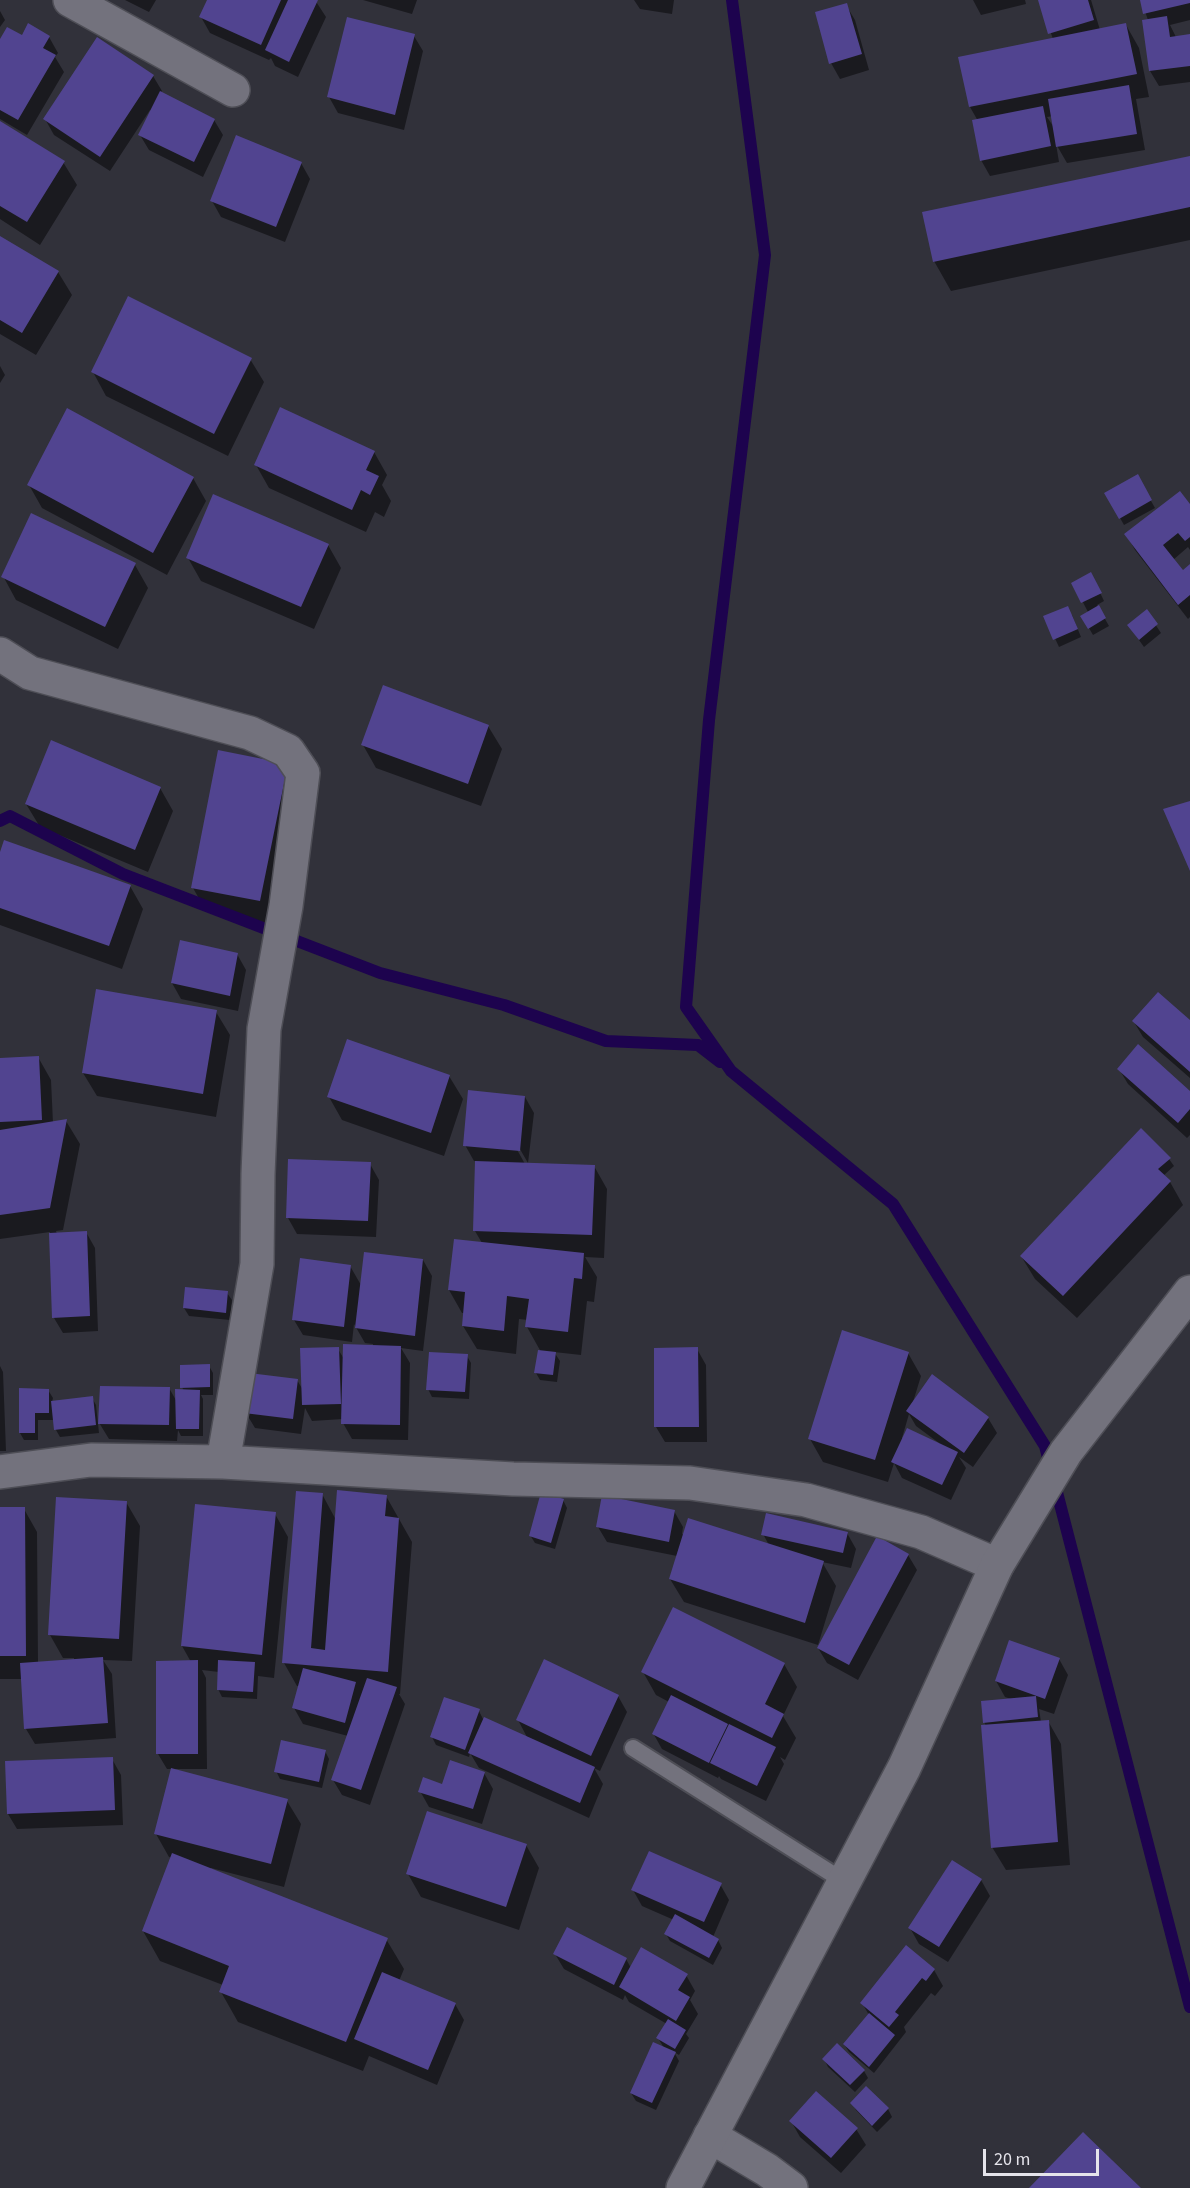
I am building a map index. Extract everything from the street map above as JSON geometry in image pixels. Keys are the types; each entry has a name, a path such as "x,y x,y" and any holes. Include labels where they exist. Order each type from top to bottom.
{"street":[{"path":"70,0 233,90"},
{"path":"0,654 30,673 250,733 288,751 303,773 286,906 264,1029 257,1264 224,1462"},
{"path":"683,2188 904,1768 997,1565 1066,1452 1190,1292"},
{"path":"0,1472 91,1460 224,1462 513,1479 690,1483 806,1500 921,1532 997,1565"},
{"path":"710,2136 767,2170 791,2188"}],"lane":[{"path":"633,1748 844,1882"}],"building":[{"path":"207,0 281,0 261,45 199,17"},
{"path":"288,0 318,0 289,62 265,50"},
{"path":"1038,0 1088,0 1094,20 1048,34"},
{"path":"1140,0 1190,0 1190,3 1143,14"},
{"path":"847,3 862,54 829,64 815,12"},
{"path":"1167,16 1170,37 1190,34 1190,66 1149,71 1142,20"},
{"path":"347,17 415,34 395,115 327,97"},
{"path":"28,23 50,36 43,48 56,55 18,120 0,110 0,39 7,27 22,35"},
{"path":"1126,23 1137,74 969,107 958,57"},
{"path":"97,37 154,75 100,157 43,119"},
{"path":"1129,85 1137,134 1056,147 1048,99"},
{"path":"160,91 215,119 194,162 138,135"},
{"path":"1043,106 1051,146 980,161 972,120"},
{"path":"0,121 65,161 27,222 0,206"},
{"path":"236,135 302,162 276,227 210,201"},
{"path":"1190,156 1190,207 933,262 922,212"},
{"path":"0,236 59,271 22,333 0,320"},
{"path":"128,296 252,358 214,434 91,372"},
{"path":"280,407 375,451 366,470 379,476 370,495 361,490 352,510 254,465"},
{"path":"67,408 194,477 153,553 27,485"},
{"path":"1138,474 1152,500 1119,519 1104,493"},
{"path":"1180,491 1190,504 1190,537 1185,541 1178,533 1163,545 1183,570 1190,564 1190,595 1178,605 1124,534"},
{"path":"213,494 329,544 301,607 186,558"},
{"path":"31,513 136,563 105,627 1,577"},
{"path":"1091,572 1102,593 1081,603 1071,583"},
{"path":"1099,605 1106,618 1088,629 1080,616"},
{"path":"1068,606 1078,629 1053,640 1043,616"},
{"path":"1147,609 1158,624 1139,640 1127,625"},
{"path":"383,685 489,725 468,784 361,745"},
{"path":"51,740 161,787 135,850 25,804"},
{"path":"218,750 288,764 260,901 191,888"},
{"path":"1190,801 1190,871 1163,809"},
{"path":"4,840 131,885 109,946 0,908 0,852"},
{"path":"180,940 238,953 230,996 171,983"},
{"path":"96,989 217,1010 203,1094 82,1073"},
{"path":"1158,992 1190,1020 1190,1072 1132,1021"},
{"path":"347,1039 450,1075 431,1133 327,1097"},
{"path":"1138,1044 1190,1091 1190,1109 1178,1123 1117,1069"},
{"path":"39,1056 42,1120 0,1122 0,1058"},
{"path":"468,1090 525,1096 520,1151 463,1146"},
{"path":"67,1119 50,1208 0,1215 0,1130"},
{"path":"1141,1128 1171,1158 1158,1169 1171,1181 1063,1296 1020,1256"},
{"path":"288,1159 371,1162 368,1221 286,1218"},
{"path":"475,1161 595,1165 592,1235 473,1231"},
{"path":"87,1231 90,1316 52,1318 49,1233"},
{"path":"454,1239 584,1253 582,1279 574,1278 568,1332 525,1327 529,1299 507,1296 504,1331 462,1326 465,1292 448,1290"},
{"path":"364,1252 423,1259 415,1336 355,1328"},
{"path":"300,1258 351,1265 344,1327 292,1320"},
{"path":"185,1287 228,1291 226,1313 183,1308"},
{"path":"842,1330 909,1352 875,1460 808,1439"},
{"path":"343,1344 401,1346 400,1425 341,1424"},
{"path":"339,1347 341,1404 302,1405 300,1348"},
{"path":"698,1347 699,1427 654,1427 654,1348"},
{"path":"538,1350 556,1352 553,1375 534,1373"},
{"path":"429,1352 468,1354 465,1392 426,1390"},
{"path":"210,1364 210,1387 180,1388 180,1365"},
{"path":"249,1373 298,1379 293,1419 244,1413"},
{"path":"932,1374 989,1417 964,1453 906,1411"},
{"path":"100,1386 170,1387 169,1425 98,1424"},
{"path":"19,1388 49,1389 49,1413 35,1413 35,1433 19,1433"},
{"path":"175,1389 200,1390 199,1429 176,1429"},
{"path":"93,1396 96,1425 54,1430 51,1401"},
{"path":"907,1428 958,1452 942,1485 891,1462"},
{"path":"337,1490 387,1495 385,1516 399,1518 388,1672 282,1663 296,1491 323,1493 311,1648 325,1650"},
{"path":"541,1492 564,1499 551,1543 529,1536"},
{"path":"602,1495 675,1510 669,1542 596,1527"},
{"path":"56,1497 127,1501 119,1639 48,1635"},
{"path":"195,1504 276,1512 262,1655 181,1646"},
{"path":"0,1507 25,1507 26,1656 0,1656"},
{"path":"766,1513 848,1532 843,1553 761,1535"},
{"path":"688,1518 824,1561 805,1623 669,1579"},
{"path":"877,1536 909,1554 849,1665 817,1648"},
{"path":"673,1607 785,1663 765,1704 784,1714 772,1738 641,1672"},
{"path":"1009,1640 1060,1658 1045,1699 995,1681"},
{"path":"103,1657 108,1723 24,1729 20,1663"},
{"path":"544,1659 619,1695 591,1756 516,1720"},
{"path":"198,1660 198,1754 156,1754 156,1661"},
{"path":"218,1660 255,1662 253,1692 217,1690"},
{"path":"303,1668 356,1682 345,1723 292,1708"},
{"path":"367,1678 397,1687 361,1790 331,1780"},
{"path":"671,1695 728,1724 709,1763 652,1734"},
{"path":"1036,1696 1038,1717 983,1723 981,1701"},
{"path":"444,1697 480,1709 465,1750 430,1737"},
{"path":"484,1717 595,1767 580,1803 468,1753"},
{"path":"1049,1720 1058,1842 991,1848 981,1725"},
{"path":"729,1724 776,1747 757,1786 710,1763"},
{"path":"281,1740 326,1750 319,1782 274,1772"},
{"path":"113,1757 115,1810 7,1814 5,1761"},
{"path":"450,1760 485,1772 473,1809 418,1792 423,1777 442,1784"},
{"path":"171,1768 288,1799 271,1864 154,1834"},
{"path":"427,1811 527,1844 506,1907 406,1874"},
{"path":"649,1851 722,1883 704,1922 631,1890"},
{"path":"172,1853 388,1938 346,2042 219,1992 229,1966 142,1931"},
{"path":"952,1860 982,1879 939,1947 908,1928"},
{"path":"675,1914 719,1939 709,1958 664,1934"},
{"path":"567,1927 627,1958 614,1985 553,1954"},
{"path":"906,1945 935,1969 926,1981 922,1978 895,2012 899,2015 889,2027 860,2003"},
{"path":"641,1947 688,1974 678,1990 690,1997 676,2021 619,1987"},
{"path":"382,1972 456,2003 428,2070 354,2039"},
{"path":"869,2013 895,2035 869,2067 843,2044"},
{"path":"668,2019 686,2030 675,2049 656,2038"},
{"path":"653,2042 676,2052 652,2103 630,2093"},
{"path":"837,2043 865,2070 850,2085 822,2059"},
{"path":"866,2086 889,2108 872,2126 850,2103"},
{"path":"816,2091 858,2128 831,2158 789,2121"},
{"path":"1083,2132 1141,2188 1029,2188"}],"waterway":[{"path":"732,0 765,255 709,720 686,1007 731,1071 893,1204 1045,1446 1190,2007"},
{"path":"0,821 10,816 123,874 380,973 504,1005 606,1041 698,1045 720,1062"}]}
